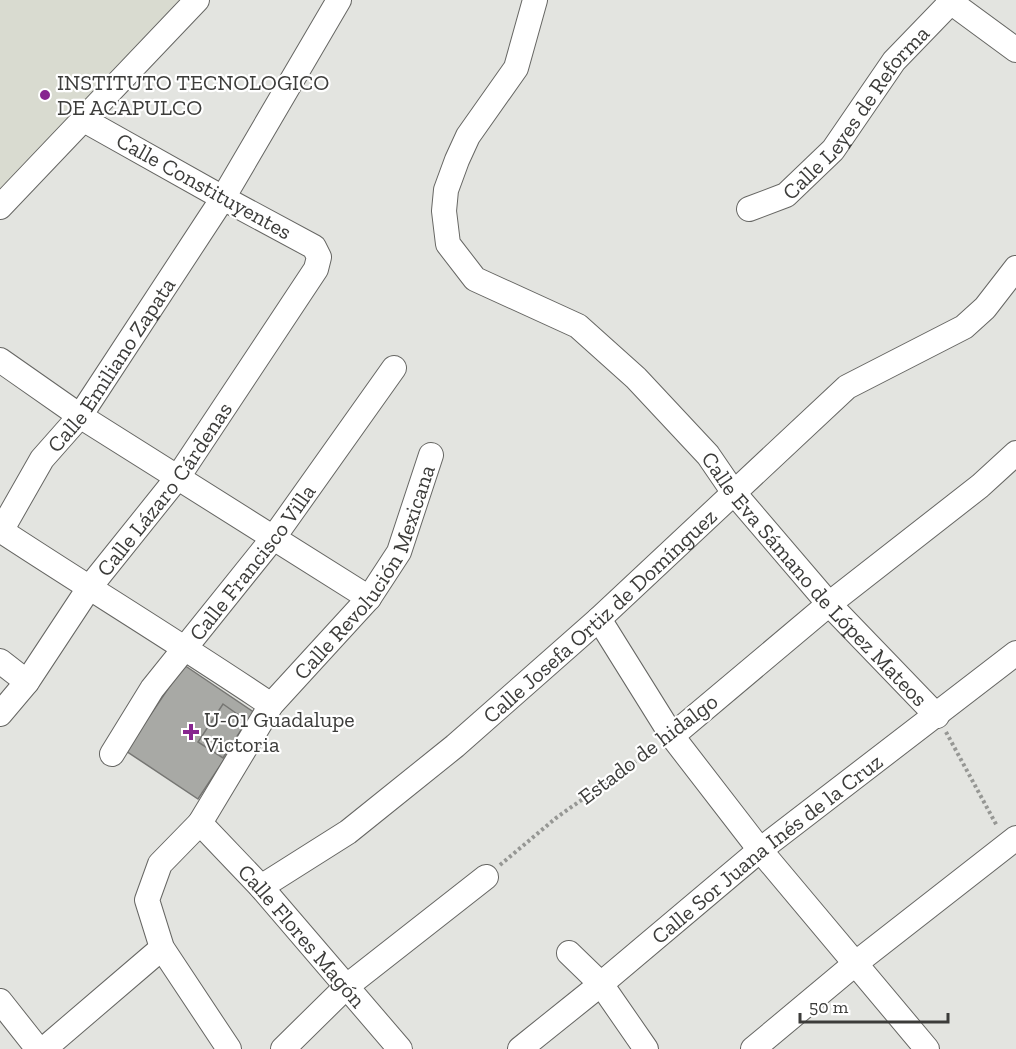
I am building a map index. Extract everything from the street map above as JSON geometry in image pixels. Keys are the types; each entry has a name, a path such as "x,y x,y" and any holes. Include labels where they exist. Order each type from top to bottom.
{"street":[{"path":"0,207 197,0"},
{"name":"Calle Emiliano Zapata","path":"0,531 42,459 80,416 223,198 339,0"},
{"name":"Calle Eva Sámano de López Mateos","path":"535,0 516,68 468,136 446,190 444,211 448,244 475,279 578,326 636,378 708,455 734,493 829,604 937,716"},
{"path":"951,1 1016,50"},
{"name":"Calle Leyes de Reforma","path":"749,209 786,195 833,150 894,61 951,1"},
{"name":"Calle Constituyentes","path":"84,120 314,246 319,257"},
{"name":"Calle Lázaro Cárdenas","path":"0,714 27,682 89,588 178,477 316,269 319,257"},
{"name":"Calle Josefa Ortiz de Domínguez","path":"261,887 348,832 455,746 599,618 847,387 964,327 985,308 1016,268"},
{"path":"0,360 80,416 369,598"},
{"name":"Calle Francisco Villa","path":"112,754 152,689 274,537 394,368"},
{"name":"Estado de hidalgo","path":"672,736 829,604 980,486 1016,453"},
{"name":"Calle Revolución Mexicana","path":"229,1049 162,948 147,900 160,864 200,822 271,705 369,598 399,552 431,455"},
{"path":"0,531 187,648 271,705"},
{"path":"599,618 672,736 760,850 927,1049"},
{"name":"Calle Sor Juana Inés de la Cruz","path":"520,1049 760,850 1016,653"},
{"path":"0,661 27,682"},
{"name":"Calle Flores Magón","path":"200,822 261,887 400,1049"},
{"path":"753,1049 856,963 1013,848"},
{"path":"283,1049 347,986 486,877"},
{"path":"44,1049 162,948"},
{"path":"569,953 601,984 646,1049"},
{"path":"0,1001 38,1049"}],"path":[{"name":"Calle Eva Sámano de López Mateos","path":"937,716 1013,848"},
{"name":"Estado de hidalgo","path":"486,877 556,818 672,736"}],"shaded area":[{"name":"INSTITUTO TECNOLOGICO DE ACAPULCO","path":"0,0 179,0 0,191"}],"building":[{"name":"U-01 Guadalupe Victoria","path":"184,665 255,713 198,799 126,751"},
{"path":"223,704 247,721 223,758 198,742"}],"place":[{"name":"INSTITUTO TECNOLOGICO DE ACAPULCO","path":"45,95"},
{"name":"U-01 Guadalupe Victoria","path":"191,732"}]}
